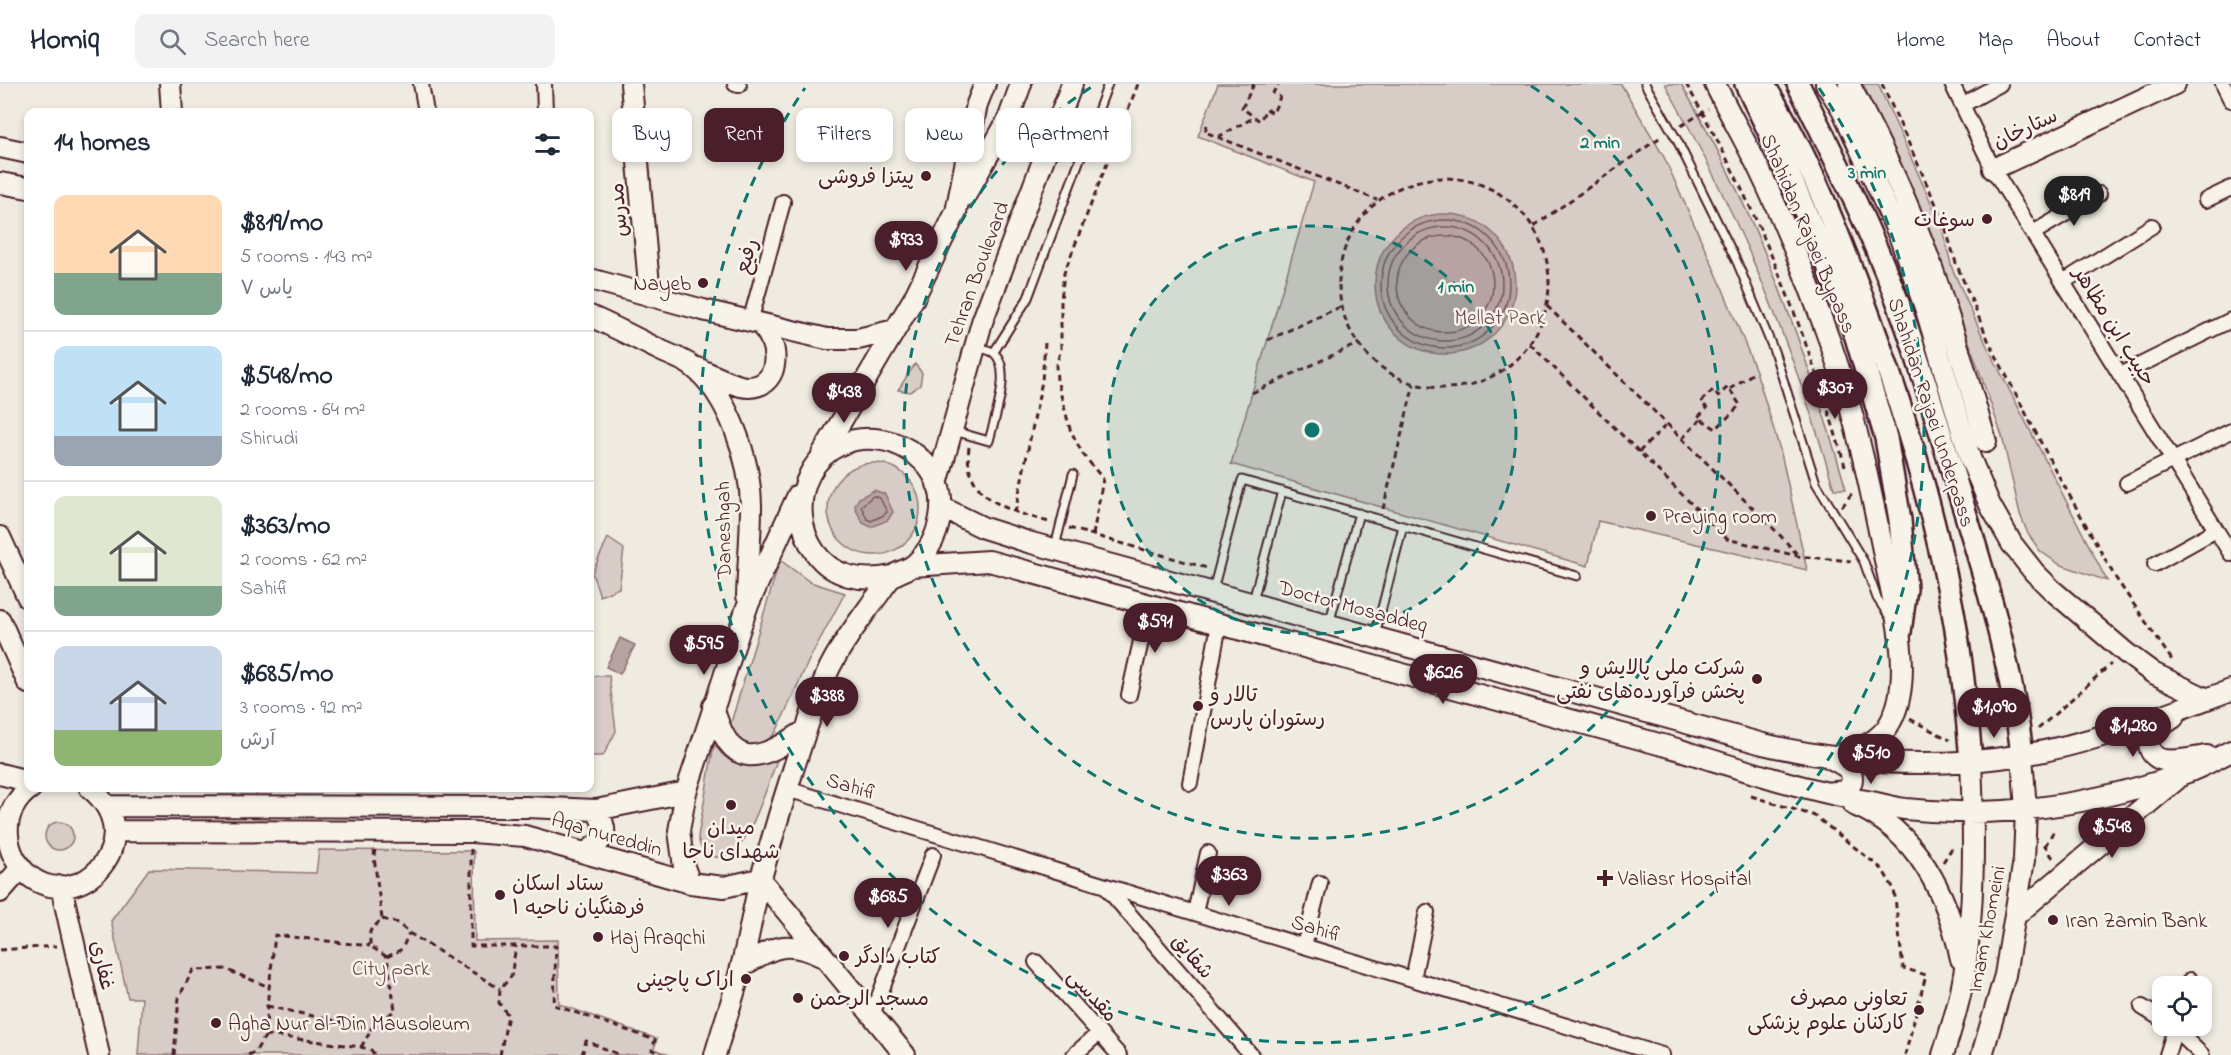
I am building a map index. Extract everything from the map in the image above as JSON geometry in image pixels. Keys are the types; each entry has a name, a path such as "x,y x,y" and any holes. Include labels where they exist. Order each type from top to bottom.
{"main road":[{"path":"170,84 172,108"},
{"name":"مدرس","path":"631,84 650,296"},
{"name":"Tehran Boulevard","path":"956,212 977,104 985,84"},
{"name":"Tehran Boulevard","path":"820,459 914,298 956,212 1008,120 1022,84"},
{"name":"Tehran Boulevard","path":"937,484 951,431 984,349 982,322 1072,84"},
{"path":"1746,84 1781,156 1821,248 1856,337 1886,438 1900,520 1906,589 1900,632"},
{"name":"Shahidan Rajaei Underpass","path":"1763,84 1784,116 1830,215 1870,317 1904,415 1953,611 1963,673 1971,761"},
{"name":"Shahidan Rajaei Underpass","path":"1798,84 1848,185 1903,316 1971,531 1989,596 2009,678 2022,755"},
{"path":"1826,84 1842,109 1899,235 1926,310 1970,458 1990,505 2012,544 2052,590 2126,653 2153,673 2207,699"},
{"path":"1849,84 1869,122 1920,236 1962,358 1986,442"},
{"name":"ستارخان","path":"1993,169 2175,84"},
{"name":"Shahidan Rajaei Bypass","path":"1719,92 1757,166 1799,262 1832,346 1860,438 1900,632 1902,666 1899,699 1891,721 1877,738 1860,749 1830,758"},
{"path":"0,147 24,152"},
{"path":"0,183 24,187"},
{"path":"594,280 754,322 842,340 858,339 895,330"},
{"name":"Daneshgah","path":"594,318 691,365 710,385 725,406 734,426 747,475 751,504 747,608"},
{"path":"691,365 746,388 764,381 772,370 776,358 773,344 765,329 754,322"},
{"path":"690,884 684,867 679,831 686,792 747,608 806,479 820,459 839,445 862,438 886,439 908,448 926,464 937,484 941,507 939,529 928,550 912,566 892,576 870,580 847,576 827,565 812,548 802,526 800,502 806,479"},
{"name":"Doctor Mosaddeq","path":"941,507 984,528 1054,549 1763,744 1830,758 1915,762 1971,761 2022,755 2091,739 2207,699"},
{"path":"988,561 995,532"},
{"path":"0,537 24,589"},
{"path":"912,566 988,561 1677,749 1824,793 1864,809 1888,823 1904,837 1918,855 1931,876 1948,917 1964,976"},
{"path":"714,1055 741,967 760,879 819,694 842,645 892,576"},
{"path":"0,620 24,674"},
{"path":"2230,751 2172,760 2155,757 2150,751 2149,742 2152,733 2162,724 2207,699 2231,690"},
{"path":"713,706 724,736 734,749 748,756 761,756 776,750 806,730"},
{"path":"1824,793 1903,808 1973,813 2026,810 2106,796 2183,774 2230,751"},
{"name":"Imam Khomeini","path":"1982,1055 2005,975 2024,860 2026,810 2022,755"},
{"path":"1824,793 1843,791 1849,788 1852,782 1852,775 1848,768 1830,758"},
{"name":"Imam Khomeini","path":"1943,1055 1964,976 1971,889 1973,813 1971,761"},
{"path":"0,774 24,781"},
{"path":"2016,915 2183,774"},
{"path":"27,792 16,802 10,815 7,829 8,843 21,868 32,878 46,884 61,886 81,881 99,870 110,852 114,831 106,799"},
{"name":"Aqa nureddin","path":"106,799 596,810 686,792"},
{"path":"586,852 599,843 604,835 605,826 596,810"},
{"name":"Aqa nureddin","path":"114,831 472,832 525,836 690,884 724,887 760,879"},
{"path":"0,892 21,868"},
{"path":"760,879 905,1055"},
{"name":"غفاری","path":"61,886 99,1055"},
{"path":"741,967 765,952 782,947 802,947 825,958"}],"street":[{"path":"421,84 425,108"},
{"path":"544,84 545,108"},
{"name":"حبیب ابن مظاهر","path":"1952,84 1993,169 2230,551"},
{"path":"1962,105 2000,84"},
{"path":"2223,84 2231,100"},
{"path":"2206,200 2231,188"},
{"path":"2033,233 2098,194"},
{"name":"رفیع","path":"754,322 783,202"},
{"path":"2063,282 2152,226"},
{"path":"2120,375 2231,320"},
{"path":"2127,483 2231,431"},
{"path":"2155,564 2216,530"},
{"path":"1129,695 1149,605"},
{"path":"1190,783 1219,624"},
{"name":"Sahifi","path":"787,789 1662,1055"},
{"path":"1195,913 1208,853"},
{"path":"872,1015 933,855"},
{"path":"1304,946 1320,883"},
{"name":"شقایق","path":"1104,885 1251,1055"},
{"path":"1413,979 1428,912"},
{"name":"مقدسی","path":"1036,962 1119,1055"},
{"path":"2142,1007 2152,1013"},
{"path":"1074,1055 1099,1033"},
{"path":"2167,1055 2172,1036"},
{"path":"2183,1036 2202,1055"}],"lane":[{"path":"951,431 989,441 1003,380 1002,364 984,349 1028,298 1108,84"},
{"path":"1645,84 1672,131 1737,262 1774,351 1816,483 1864,562 1877,598 1900,632"},
{"path":"1054,549 1073,474"},
{"path":"1212,593 1242,480 1577,576"},
{"path":"1252,603 1282,491"},
{"path":"1329,625 1359,513"},
{"path":"1375,637 1403,526"}],"path":[{"path":"1093,535 1103,479 1082,453 1070,429 1057,380 1056,366 1061,349 1061,300 1064,273 1138,84"},
{"path":"1254,84 1242,108 1260,121 1266,110 1273,113 1280,97 1273,93 1278,84"},
{"path":"1686,84 1703,112 1775,263 1830,414 1846,471"},
{"path":"1882,84 1943,220 1956,263 1989,342 2052,464 2115,577 2177,667"},
{"path":"1534,226 1655,140 1703,112 1719,92"},
{"path":"1218,137 1255,117"},
{"path":"1207,125 1205,132 1378,201"},
{"path":"1433,177 1456,177 1486,185 1513,202 1534,226 1545,252 1550,280 1547,306 1537,335 1520,357 1497,375 1471,385 1443,389 1414,384 1388,372 1366,353 1349,328 1342,306 1340,267 1349,237 1364,213 1378,201 1411,182 1433,177"},
{"path":"1268,340 1342,306"},
{"path":"1547,306 1778,533 1798,556"},
{"path":"1015,513 1042,381 1045,343"},
{"path":"1252,393 1359,343"},
{"path":"1530,344 1727,539 1798,556 1864,562"},
{"path":"1730,389 1740,405 1716,429 1698,417 1707,408 1701,402 1713,390 1718,396 1728,387 1730,389 1752,374"},
{"path":"1383,508 1414,384"},
{"path":"1682,439 1701,419"},
{"path":"1639,452 1666,424"},
{"path":"970,436 968,454 973,480 987,497 1015,513 1218,571"},
{"path":"1836,516 1852,494 1849,482"},
{"path":"2036,730 2115,661"},
{"path":"1905,717 1954,742"},
{"path":"1751,796 1815,816 1882,869 1894,890 1903,968 1926,975 1905,1055"},
{"path":"2045,846 2055,829"},
{"path":"1940,866 1957,839"},
{"path":"2041,841 2056,862"},
{"path":"471,852 471,945 556,946 554,1005 655,1040 652,1050 663,1055"},
{"path":"374,857 382,919"},
{"path":"382,919 398,923 409,933 500,989"},
{"path":"370,946 370,931 382,919"},
{"path":"387,957 402,949 409,933"},
{"path":"248,1055 255,1052 266,1035 275,935 370,946 387,957 395,1010 372,1029 361,1047"},
{"path":"0,950 74,945"},
{"path":"500,1055 508,1015 499,1004 500,989 511,977 516,946"},
{"path":"174,1055 179,998 193,970 225,969 269,987"},
{"path":"267,1006 372,1029"},
{"path":"266,1035 361,1047 371,1050 375,1055"},
{"path":"582,1055 586,1041 620,1055"}],"green space":[{"name":"Mellat Park","path":"1218,84 1621,84 1664,157 1720,282 1756,371 1781,453 1807,570 1598,521 1588,566 1231,464 1314,182 1198,136"},
{"path":"1665,84 1681,84 1708,132 1755,230 1796,332 1846,489 1834,489 1801,384 1762,282 1717,181"},
{"path":"1863,84 1878,84 1941,225 1952,268 1986,344 2107,581 2059,564 2040,551 2028,534 2020,514 2002,436 1940,259"},
{"path":"915,364 922,373 920,385 910,392 898,390"},
{"path":"874,463 891,467 906,477 916,492 920,509 916,526 906,541 891,551 874,555 857,551 842,541 832,526 828,509 832,492 842,477 857,467"},
{"path":"608,538 624,549 619,588 600,596 594,579 594,569"},
{"path":"780,560 810,582 845,593 810,658 776,732 759,745 749,746 738,743 730,726"},
{"path":"594,676 609,676 616,731 603,756 594,756"},
{"name":"میدان شهدای ناجا","path":"714,744 720,752 735,763 744,765 761,764 779,755 746,836 732,853 718,857 710,856 705,852 698,837"},
{"path":"59,822 69,826 73,836 69,846 59,850 49,846 45,836 49,826"},
{"name":"City park","path":"319,850 474,851 475,941 558,940 559,1004 657,1039 654,1049 669,1055 138,1055 142,998 128,998 111,921 149,869 316,873"}],"water":[{"path":"1445,214 1472,219 1495,234 1510,257 1515,284 1510,311 1495,334 1472,349 1445,354 1418,349 1395,334 1380,311 1375,284 1380,257 1395,234 1418,219"},
{"path":"874,490 885,494 893,512 888,520 871,527 863,523 855,505 859,498"},
{"path":"620,638 635,645 620,674 606,667"}],"place":[{"name":"پیتزا فروشی","path":"926,176"},
{"name":"سوغات","path":"1987,219"},
{"name":"Nayeb","path":"703,283"},
{"name":"Praying room","path":"1651,516"},
{"name":"شرکت ملی پالایش و پخش فرآورده‌های نفتی","path":"1757,679"},
{"name":"تالار و رستوران پارس","path":"1198,706"},
{"name":"میدان شهدای ناجا","path":"731,805"},
{"name":"Valiasr Hospital","path":"1605,878"},
{"name":"ستاد اسکان فرهنگیان ناحیه ۱","path":"500,895"},
{"name":"Iran Zamin Bank","path":"2053,920"},
{"name":"Haj Araqchi","path":"598,937"},
{"name":"کتاب دادگر","path":"844,956"},
{"name":"اراک پاچینی","path":"746,979"},
{"name":"مسجد الرحمن","path":"798,998"},
{"name":"تعاونی مصرف کارکنان علوم پزشکی","path":"1919,1010"},
{"name":"Agha Nur al-Din Mausoleum","path":"216,1023"}]}
